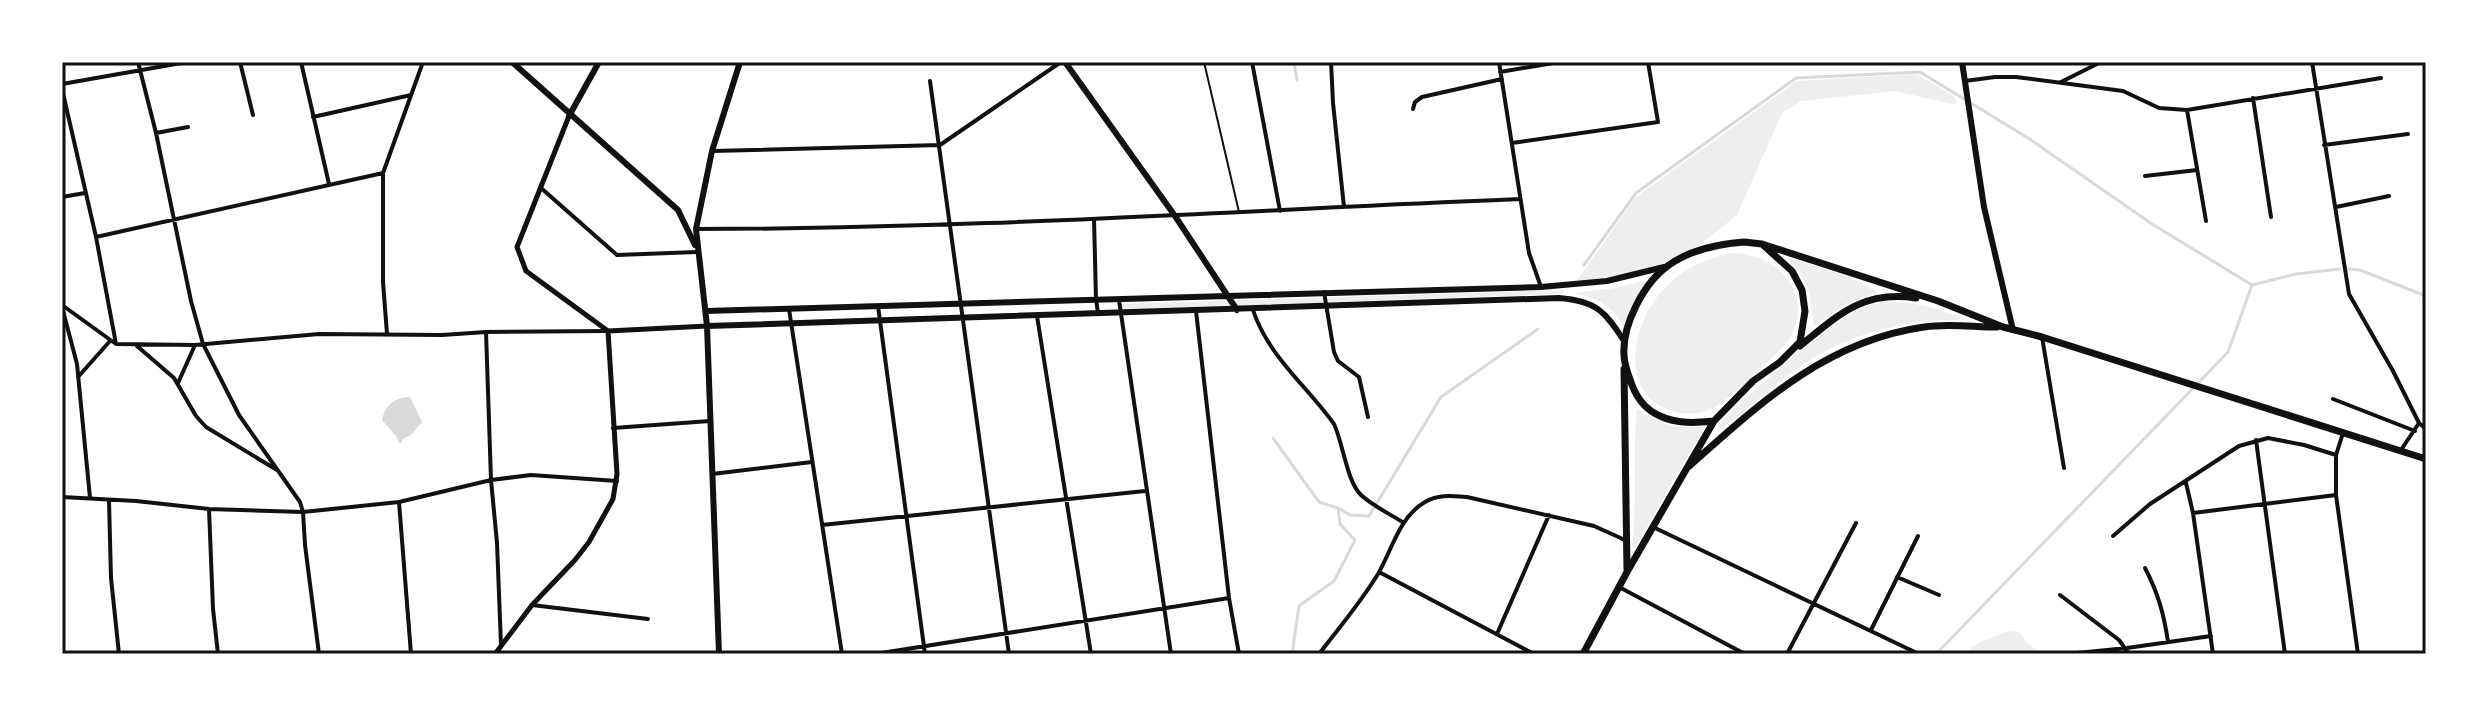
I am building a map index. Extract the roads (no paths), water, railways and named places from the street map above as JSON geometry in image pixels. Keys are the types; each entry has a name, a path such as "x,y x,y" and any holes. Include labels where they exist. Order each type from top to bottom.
{"main road":[{"path":"512,62 678,210 698,252"},
{"path":"569,116 599,62"},
{"path":"719,654 707,326 696,229 712,151 740,62"},
{"path":"1063,62 1175,216 1237,310"},
{"path":"1962,62 1990,238 2013,330"},
{"path":"706,311 1541,287 1607,281 1668,266 1695,253 1725,244 1744,242 1762,244 1938,301 2003,327 2426,459"},
{"path":"1762,244 1792,271 1802,290 1805,311 1800,342 1780,362"},
{"path":"1627,572 1623,355 1636,305 1668,266"},
{"path":"1586,653 1627,572 1714,421 1753,381 1859,302 1887,296 1938,301"},
{"path":"707,326 1559,298 1579,300 1606,314 1625,343"},
{"path":"1687,468 1752,410 1829,357 1873,338 1926,326 2003,327"},
{"path":"1623,355 1635,394 1657,415 1675,421 1714,421"}],"street":[{"path":"138,62 203,344 239,415 296,494 303,512 319,654"},
{"path":"116,344 62,86 187,62"},
{"path":"240,62 253,115"},
{"path":"301,62 329,185"},
{"path":"387,334 383,270 383,173 423,62"},
{"path":"712,151 940,145 1063,62"},
{"path":"1252,62 1280,211"},
{"path":"1331,62 1344,208"},
{"path":"1499,62 1529,253 1541,287"},
{"path":"1500,72 1559,62"},
{"path":"1512,143 1658,122 1648,62"},
{"path":"2059,83 2101,62"},
{"path":"2312,62 2349,294 2419,423 2426,429"},
{"path":"1965,81 2016,77 2123,91 2159,108 2187,110 2381,78"},
{"path":"1413,109 1415,102 1422,97 1502,79"},
{"path":"930,81 1009,654"},
{"path":"313,117 411,95"},
{"path":"2253,98 2271,217"},
{"path":"2187,110 2206,221"},
{"path":"569,116 517,247 526,271 608,331"},
{"path":"156,133 188,127"},
{"path":"2324,145 2408,134"},
{"path":"2145,176 2197,170"},
{"path":"96,237 383,173"},
{"path":"541,188 617,255 698,252"},
{"path":"62,197 85,193"},
{"path":"2336,207 2389,196"},
{"path":"696,229 950,225 1520,199"},
{"path":"1094,219 1098,314"},
{"path":"1324,292 1334,352 1338,361 1359,377 1368,417"},
{"path":"1118,298 1171,654"},
{"path":"62,306 110,341 136,345 195,345 319,334 442,335 707,326"},
{"path":"62,306 78,377 90,499"},
{"path":"878,306 925,654"},
{"path":"789,309 842,654"},
{"path":"1253,310 1273,352 1334,424 1349,474 1359,494 1404,523"},
{"path":"1196,311 1229,598 1239,654"},
{"path":"1037,316 1091,654"},
{"path":"495,654 532,605 589,542 613,499 617,481 608,331"},
{"path":"486,332 501,646"},
{"path":"2042,337 2064,468"},
{"path":"78,377 110,341"},
{"path":"136,345 178,383 196,416 206,427 279,471"},
{"path":"178,383 195,345"},
{"path":"2333,399 2415,431"},
{"path":"612,428 710,421"},
{"path":"2401,450 2419,423"},
{"path":"2343,433 2336,455 2336,495 2358,654"},
{"path":"2113,536 2150,504 2239,446 2268,438 2336,455"},
{"path":"2256,440 2285,654"},
{"path":"712,474 812,462"},
{"path":"62,497 209,509 303,512 399,502 491,480 531,475 617,481"},
{"path":"2186,481 2213,654"},
{"path":"822,525 1145,491"},
{"path":"1319,654 1379,572 1404,523 1424,503 1447,495 1467,497 1594,526 1625,540"},
{"path":"2193,513 2336,495"},
{"path":"109,501 111,578 119,654"},
{"path":"399,502 411,654"},
{"path":"209,509 218,654"},
{"path":"1497,635 1549,515"},
{"path":"1787,654 1856,523"},
{"path":"1653,527 1919,654"},
{"path":"1871,630 1918,536"},
{"path":"2145,568 2163,608 2168,642"},
{"path":"1379,572 1534,654"},
{"path":"1897,577 1939,595"},
{"path":"1619,587 1745,654"},
{"path":"2060,595 2128,651"},
{"path":"875,654 1229,598"},
{"path":"532,605 648,619"},
{"path":"2067,654 2128,651 2211,636"}],"lane":[{"path":"1204,62 1239,213"}],"waterway":[{"path":"1294,62 1297,80"},
{"path":"1584,265 1636,193 1796,78 1920,72 2028,138 2152,224 2252,285"},
{"path":"1939,651 2228,352 2252,285 2296,274 2340,269"},
{"path":"2349,269 2360,270 2426,296"},
{"path":"1292,654 1299,606 1334,581 1355,540 1340,524 1338,508 1350,515 1369,516 1441,397 1538,329"},
{"path":"1273,438 1319,502 1338,508"}]}
